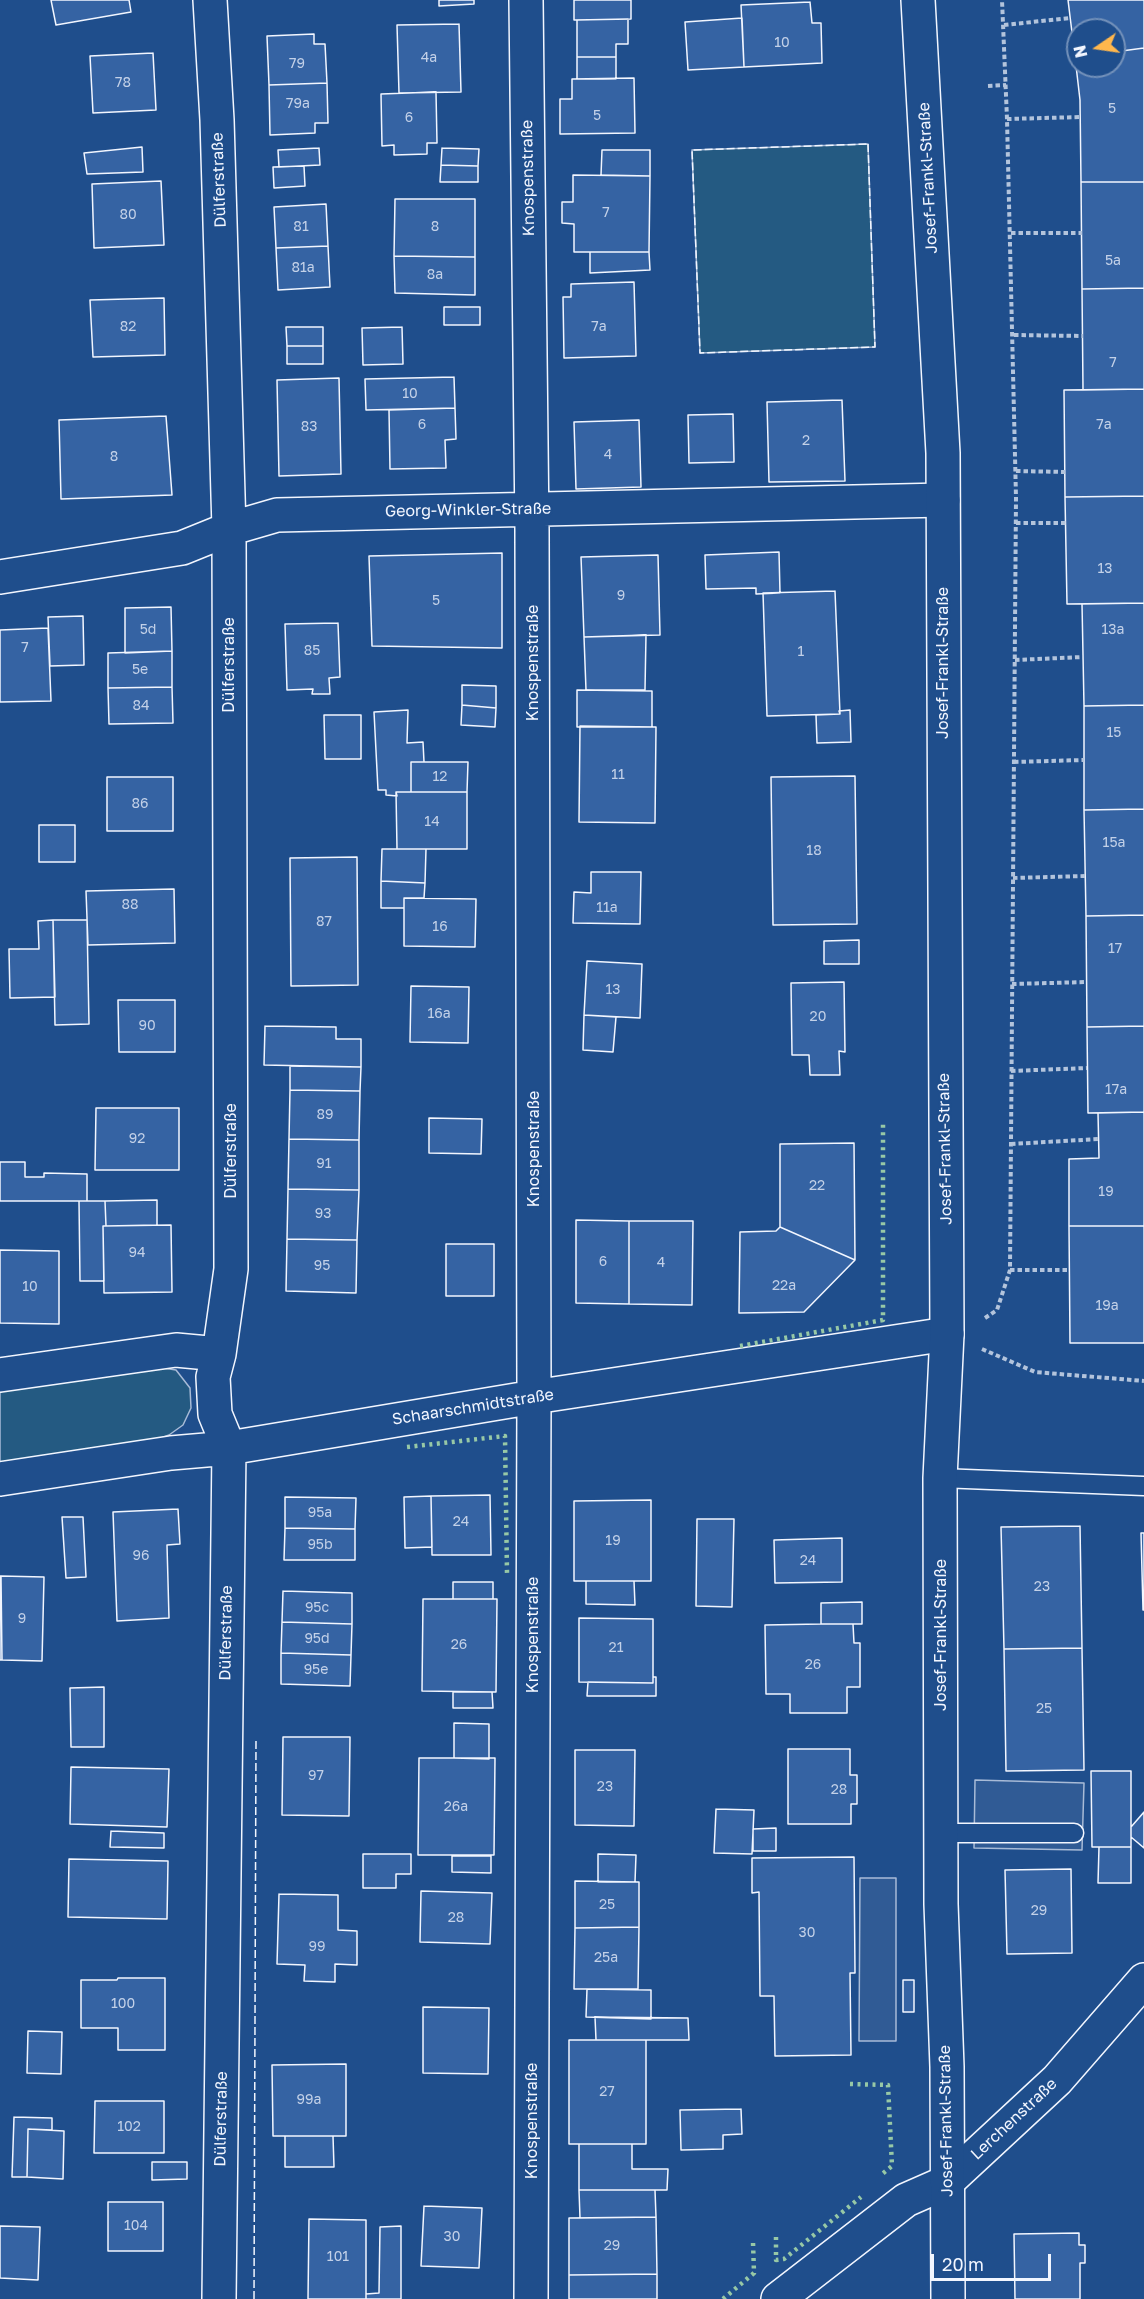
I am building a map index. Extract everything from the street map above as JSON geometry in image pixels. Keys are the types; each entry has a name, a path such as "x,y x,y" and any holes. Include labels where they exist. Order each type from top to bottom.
{"street":[{"name":"Dülferstraße","path":"210,0 217,120 228,529 231,1269 219,1354 213,1377 215,1414 229,1448 219,2299"},
{"name":"Knospenstraße","path":"526,0 532,508 534,1397 531,2299"},
{"name":"Josef-Frankl-Straße","path":"918,0 943,453 947,1334 940,1478 942,1833 940,1904 947,2067 948,2299"},
{"name":"Georg-Winkler-Straße","path":"0,578 182,548 228,529 277,515 943,500"},
{"name":"Schaarschmidtstraße","path":"0,1479 171,1453 229,1448 534,1397 947,1334"},
{"path":"0,1375 176,1350 219,1354"},
{"name":"Lerchenstraße","path":"778,2299 906,2200 947,2182 1057,2080 1144,1980"}],"lane":[{"path":"940,1478 1144,1486"},
{"path":"942,1833 1074,1833"}],"path":[{"path":"947,1334 969,1329 997,1310 1010,1270 1016,471 1011,233 1002,0"},
{"path":"1004,25 1066,18"},
{"path":"987,86 1006,85"},
{"path":"1007,119 1081,117"},
{"path":"1011,233 1082,233"},
{"path":"1014,335 1083,336"},
{"path":"1016,471 1065,472"},
{"path":"1016,523 1066,523"},
{"path":"1015,660 1083,657"},
{"path":"1014,762 1084,760"},
{"path":"1013,878 1085,876"},
{"path":"1012,984 1087,982"},
{"path":"1011,1071 1087,1068"},
{"path":"1011,1144 1099,1139"},
{"path":"1010,1270 1070,1270"},
{"path":"947,1334 1035,1372 1144,1381"}],"shaded area":[{"path":"868,144 875,347 700,353 692,150"},
{"path":"144,1365 176,1370 190,1388 191,1408 183,1425 169,1435 156,1440 0,1464 0,1390"},
{"path":"975,1780 1084,1783 1082,1850 974,1848"},
{"path":"860,1878 896,1878 896,2041 859,2041"}],"building":[{"path":"51,0 129,0 131,12 56,25"},
{"path":"439,0 474,0 474,4 439,6"},
{"path":"574,0 631,0 631,19 574,20"},
{"path":"1068,0 1144,0 1144,48 1126,50 1126,18 1070,18"},
{"path":"810,2 812,23 821,23 822,63 744,67 741,5"},
{"path":"742,18 744,67 688,70 685,22"},
{"path":"628,19 628,44 616,44 616,57 577,57 577,20"},
{"path":"459,24 461,92 399,93 397,25"},
{"path":"314,34 314,44 325,44 327,83 269,85 267,36"},
{"path":"1144,48 1144,182 1081,182 1080,100 1077,78 1126,78 1126,50"},
{"path":"153,53 156,110 93,113 90,56"},
{"path":"577,57 616,57 616,79 577,79"},
{"path":"634,78 635,133 560,134 560,99 572,99 572,79"},
{"path":"327,83 328,123 315,123 315,133 270,135 269,85"},
{"path":"436,92 437,143 427,143 427,154 394,155 394,145 382,146 381,94"},
{"path":"142,147 143,172 87,174 84,153"},
{"path":"319,148 320,165 279,167 278,150"},
{"path":"442,148 479,149 478,166 441,165"},
{"path":"602,150 650,150 650,176 601,175"},
{"path":"441,165 478,166 478,182 440,182"},
{"path":"304,166 305,186 274,188 273,167"},
{"path":"573,175 650,176 649,252 574,252 574,224 562,223 562,202 573,202"},
{"path":"161,181 164,245 94,248 92,184"},
{"path":"1081,182 1144,182 1144,288 1082,289"},
{"path":"395,199 475,199 475,257 394,256"},
{"path":"326,204 328,246 276,248 274,207"},
{"path":"328,246 330,287 278,290 276,248"},
{"path":"590,252 649,252 650,270 590,273"},
{"path":"394,256 475,257 475,295 395,293"},
{"path":"634,282 636,356 564,358 563,297 571,297 571,284"},
{"path":"1144,288 1144,389 1083,390 1082,289"},
{"path":"164,298 165,355 93,357 90,300"},
{"path":"444,307 480,307 480,325 444,325"},
{"path":"286,327 323,327 323,346 287,346"},
{"path":"402,327 403,364 363,365 362,328"},
{"path":"287,346 323,346 323,364 287,364"},
{"path":"454,377 455,408 366,410 365,379"},
{"path":"339,378 341,474 279,476 277,380"},
{"path":"1144,389 1144,496 1065,497 1064,390"},
{"path":"842,400 845,481 769,482 767,402"},
{"path":"455,408 456,439 445,440 446,468 390,469 389,410"},
{"path":"733,414 734,462 689,463 688,415"},
{"path":"166,416 172,495 61,499 59,420"},
{"path":"639,420 641,487 576,489 574,422"},
{"path":"1144,496 1144,603 1067,604 1065,497"},
{"path":"779,552 780,593 756,594 756,588 706,589 705,555"},
{"path":"502,553 502,648 372,646 369,556"},
{"path":"658,555 660,635 584,637 581,557"},
{"path":"835,591 840,714 767,716 763,593"},
{"path":"1144,603 1144,705 1084,706 1082,604"},
{"path":"171,607 172,651 125,653 125,608"},
{"path":"83,616 84,665 50,666 48,617"},
{"path":"338,623 340,677 329,678 330,694 312,694 313,689 287,690 285,624"},
{"path":"48,628 51,701 0,702 0,630"},
{"path":"646,635 645,690 586,690 584,637"},
{"path":"172,651 172,687 108,688 108,653"},
{"path":"462,685 496,686 496,708 462,705"},
{"path":"172,687 173,723 109,724 108,688"},
{"path":"577,690 652,691 652,727 577,727"},
{"path":"462,705 496,708 495,727 461,725"},
{"path":"1144,705 1144,809 1084,810 1084,706"},
{"path":"408,710 407,743 423,742 424,762 411,762 411,792 396,792 397,796 386,795 386,790 378,790 374,712"},
{"path":"850,710 851,742 817,743 816,715 840,714 839,711"},
{"path":"324,715 361,715 361,759 325,759"},
{"path":"580,726 656,727 655,823 579,822"},
{"path":"411,762 468,762 467,792 411,792"},
{"path":"855,776 857,924 773,925 771,777"},
{"path":"107,777 173,777 173,831 107,831"},
{"path":"396,792 467,792 467,849 397,849"},
{"path":"1144,809 1144,915 1086,916 1084,810"},
{"path":"39,825 75,825 75,862 39,862"},
{"path":"382,849 426,849 425,883 381,881"},
{"path":"357,857 358,985 291,986 290,858"},
{"path":"591,872 641,872 640,924 573,923 574,892 591,893"},
{"path":"381,881 425,883 424,898 404,898 404,908 381,908"},
{"path":"174,889 175,943 88,945 86,891"},
{"path":"404,898 476,899 475,947 404,946"},
{"path":"1144,915 1144,1026 1087,1027 1086,916"},
{"path":"53,920 55,997 10,998 9,949 39,949 38,921"},
{"path":"53,920 87,920 89,1024 55,1025"},
{"path":"859,940 859,964 824,964 824,941"},
{"path":"587,961 642,964 640,1018 584,1015"},
{"path":"844,982 845,1052 839,1051 840,1075 810,1075 809,1055 792,1055 791,983"},
{"path":"411,986 469,987 468,1043 410,1042"},
{"path":"118,1000 175,1000 175,1052 119,1052"},
{"path":"584,1015 616,1017 613,1052 583,1050"},
{"path":"265,1026 336,1027 336,1039 361,1039 361,1067 264,1065"},
{"path":"1144,1026 1144,1112 1088,1113 1087,1027"},
{"path":"290,1066 361,1067 360,1091 290,1090"},
{"path":"290,1090 360,1091 359,1140 289,1139"},
{"path":"96,1108 179,1108 179,1170 95,1170"},
{"path":"1144,1112 1144,1226 1069,1226 1069,1159 1099,1158 1098,1113"},
{"path":"429,1118 482,1119 481,1154 429,1153"},
{"path":"289,1139 359,1140 359,1190 288,1189"},
{"path":"854,1143 855,1260 780,1227 780,1144"},
{"path":"0,1162 25,1162 25,1177 44,1177 44,1173 87,1174 87,1201 0,1201"},
{"path":"288,1189 359,1190 357,1240 287,1239"},
{"path":"157,1200 157,1225 106,1226 105,1201"},
{"path":"79,1201 105,1201 104,1281 80,1281"},
{"path":"576,1220 629,1221 629,1304 576,1303"},
{"path":"629,1221 693,1221 692,1305 629,1304"},
{"path":"171,1225 172,1292 104,1293 103,1226"},
{"path":"1069,1226 1144,1226 1144,1343 1070,1343"},
{"path":"780,1227 855,1260 804,1312 739,1313 740,1232 776,1231"},
{"path":"287,1239 357,1240 356,1293 286,1291"},
{"path":"446,1244 494,1244 494,1296 446,1296"},
{"path":"0,1250 59,1251 59,1324 0,1323"},
{"path":"490,1495 491,1555 432,1555 431,1496"},
{"path":"431,1496 432,1547 405,1548 404,1497"},
{"path":"285,1497 356,1498 355,1529 285,1528"},
{"path":"651,1500 651,1581 574,1581 574,1501"},
{"path":"178,1509 180,1544 167,1545 169,1618 117,1621 113,1512"},
{"path":"62,1517 83,1517 86,1577 66,1578"},
{"path":"697,1519 734,1519 732,1607 696,1606"},
{"path":"1080,1526 1082,1648 1004,1649 1001,1527"},
{"path":"285,1528 355,1529 355,1560 284,1560"},
{"path":"1141,1533 1144,1533 1144,1610 1143,1610"},
{"path":"842,1538 842,1582 775,1583 774,1540"},
{"path":"1,1576 2,1660 0,1660"},
{"path":"1,1576 44,1577 42,1661 2,1660"},
{"path":"586,1581 634,1581 635,1605 586,1604"},
{"path":"453,1582 493,1582 493,1599 453,1599"},
{"path":"283,1591 352,1593 352,1624 282,1622"},
{"path":"423,1599 497,1599 496,1692 422,1691"},
{"path":"862,1602 862,1624 821,1624 821,1603"},
{"path":"579,1618 653,1619 653,1683 579,1682"},
{"path":"282,1622 352,1624 351,1655 281,1653"},
{"path":"853,1624 854,1643 860,1643 860,1687 847,1687 847,1713 790,1713 790,1694 766,1694 765,1625"},
{"path":"1082,1648 1084,1770 1006,1771 1004,1649"},
{"path":"281,1653 351,1655 350,1686 281,1684"},
{"path":"653,1677 656,1677 656,1696 587,1696 588,1682 653,1683"},
{"path":"104,1687 104,1747 71,1747 70,1688"},
{"path":"453,1692 492,1692 493,1708 453,1708"},
{"path":"454,1723 489,1724 489,1759 454,1758"},
{"path":"283,1737 350,1737 349,1816 282,1815"},
{"path":"788,1749 850,1749 850,1775 857,1775 857,1804 851,1804 851,1824 788,1824"},
{"path":"575,1750 635,1750 634,1826 575,1825"},
{"path":"419,1758 495,1758 494,1855 418,1855"},
{"path":"71,1767 169,1769 167,1827 70,1824"},
{"path":"1091,1771 1131,1771 1131,1847 1092,1847"},
{"path":"716,1809 754,1810 752,1854 714,1853"},
{"path":"1144,1812 1144,1848 1131,1837 1131,1827"},
{"path":"776,1828 776,1851 753,1851 753,1829"},
{"path":"111,1831 164,1833 164,1848 110,1847"},
{"path":"1099,1847 1131,1847 1131,1883 1098,1883"},
{"path":"363,1854 411,1854 411,1874 396,1874 396,1888 363,1888"},
{"path":"598,1854 636,1855 635,1882 598,1882"},
{"path":"452,1856 491,1856 491,1873 452,1872"},
{"path":"854,1857 855,1973 850,1973 851,2055 775,2056 774,1996 760,1996 759,1892 752,1893 752,1858"},
{"path":"69,1859 168,1861 167,1919 68,1917"},
{"path":"1071,1869 1072,1953 1007,1954 1005,1870"},
{"path":"575,1881 639,1882 639,1927 575,1928"},
{"path":"421,1891 492,1893 490,1944 420,1942"},
{"path":"279,1894 338,1895 338,1930 357,1931 357,1965 335,1964 335,1982 304,1981 305,1965 277,1964"},
{"path":"639,1927 638,1989 574,1989 575,1928"},
{"path":"118,1978 165,1978 165,2050 118,2050 118,2028 81,2028 81,1980 117,1980"},
{"path":"903,1980 914,1980 914,2012 903,2012"},
{"path":"587,1989 651,1990 651,2019 586,2017"},
{"path":"423,2007 489,2008 488,2074 423,2073"},
{"path":"595,2017 688,2018 689,2040 596,2040"},
{"path":"28,2031 62,2032 61,2074 27,2073"},
{"path":"569,2040 646,2040 646,2144 569,2144"},
{"path":"346,2064 346,2136 273,2136 272,2065"},
{"path":"95,2101 164,2101 164,2153 94,2153"},
{"path":"741,2109 742,2134 723,2135 723,2149 681,2150 680,2110"},
{"path":"14,2117 52,2118 52,2130 28,2129 27,2177 12,2177"},
{"path":"28,2129 64,2131 63,2179 27,2177"},
{"path":"285,2136 333,2136 334,2167 285,2167"},
{"path":"579,2144 632,2144 632,2169 668,2169 667,2190 579,2190"},
{"path":"152,2162 187,2162 187,2179 152,2180"},
{"path":"579,2190 655,2190 656,2217 580,2218"},
{"path":"108,2202 163,2202 163,2251 108,2251"},
{"path":"424,2206 482,2208 479,2268 421,2266"},
{"path":"656,2217 657,2274 569,2275 569,2218"},
{"path":"309,2219 366,2220 366,2299 308,2299"},
{"path":"0,2226 40,2227 38,2280 0,2278"},
{"path":"401,2226 401,2299 366,2299 366,2294 379,2293 380,2227"},
{"path":"1079,2233 1079,2245 1085,2245 1085,2263 1080,2263 1080,2299 1015,2299 1014,2234"},
{"path":"657,2274 657,2299 569,2299 569,2275"}],"hedge":[{"path":"740,1346 883,1320 883,1122"},
{"path":"407,1447 505,1436 507,1573"},
{"path":"850,2084 888,2085 892,2166 881,2175"},
{"path":"776,2237 776,2260 784,2259 861,2197"},
{"path":"723,2299 754,2273 753,2242"}],"fence":[{"path":"868,144 875,347 700,353 692,150 868,144"},
{"path":"254,2299 256,1740"}]}
